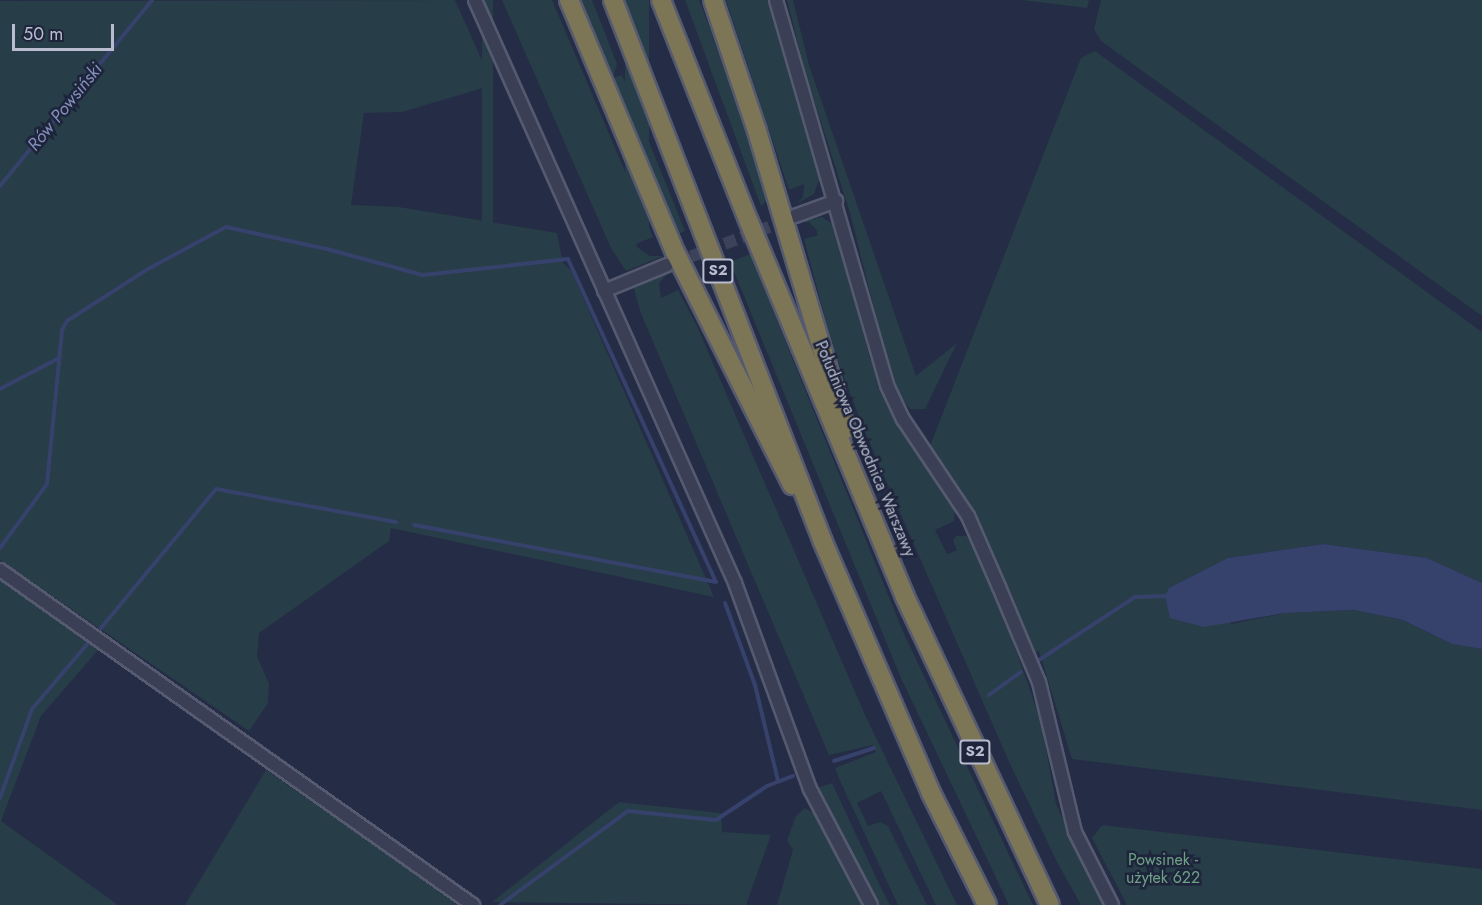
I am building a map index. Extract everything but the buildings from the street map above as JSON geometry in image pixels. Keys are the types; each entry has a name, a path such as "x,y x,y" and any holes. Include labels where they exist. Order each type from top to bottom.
{"highway":[{"path":"569,0 679,260 823,542"},
{"name":"S2","path":"613,0 823,542 931,793 987,905"},
{"name":"Południowa Obwodnica Warszawy","path":"662,0 868,506 977,756 1050,905"},
{"path":"713,0 785,219 868,506"}],"street":[{"path":"475,0 735,583 810,789 871,905"},
{"path":"776,0 836,201 887,385 903,419 968,516 999,587 1039,682 1075,832 1112,905"},
{"path":"795,216 836,201"},
{"path":"604,291 667,265"},
{"path":"0,570 473,905"}],"green space":[{"path":"455,0 493,85 402,112 364,113 351,205 399,207 557,233 563,263 571,270 714,597 391,528 389,541 259,633 257,657 269,683 268,703 249,731 0,560 0,1"},
{"path":"482,0 493,0 493,287 482,287"},
{"path":"502,0 552,0 653,237 636,244 637,247 650,256 663,256 626,271 611,248"},
{"path":"579,0 592,0 617,64 613,78 622,75 685,231 678,234"},
{"path":"625,0 649,0 649,238 625,238"},
{"path":"685,0 699,0 708,23 768,199 761,206"},
{"path":"726,0 771,0 821,174 814,194 796,204 803,197 804,184 789,190"},
{"path":"787,0 793,0 809,65 916,376 957,343 925,409 910,409 902,399 886,358 851,216 806,75"},
{"path":"1022,0 1089,0 1087,8"},
{"path":"1101,0 1482,0 1482,316 1101,41 1094,29"},
{"path":"1095,51 1482,332 1482,583 1426,558 1323,544 1228,558 1231,624 1285,613 1354,610 1403,620 1452,644 1482,649 1482,810 1072,759 1039,651 1033,653 978,525 930,446 1081,58"},
{"path":"822,217 834,225 840,240 869,355 887,402 955,511 954,521 935,530 947,554 957,550 953,541 956,536 967,536 1002,611 1041,721 1056,804 1103,905 1081,905 1057,862 1010,764 864,430 833,348 804,239 818,235 809,222 797,222"},
{"path":"750,254 904,634 1033,905 1009,905 901,678 730,262"},
{"path":"670,271 659,283 661,298 678,290 697,326 865,715 957,905 936,905 881,791 857,803 868,826 880,822 888,826 927,905 898,905 841,783 835,768 876,752 873,745 829,755 640,311 633,286"},
{"path":"0,577 98,650 41,716 1,821 118,905 0,905"},
{"path":"266,770 372,843 457,905 185,905"},
{"path":"832,783 890,905 878,905 817,788"},
{"path":"619,802 721,813 722,832 771,835 746,905 492,902"},
{"path":"805,808 814,813 863,905 777,905 793,850 787,840 796,816"},
{"name":"Powsinek - użytek 622","path":"1102,825 1482,869 1482,905 1127,905 1092,838"}],"water":[{"path":"1323,544 1427,558 1482,583 1482,649 1452,644 1403,620 1354,610 1285,613 1204,627 1170,618 1165,596 1169,588 1228,558"}],"waterway":[{"name":"Rów Powsiński","path":"0,186 152,0"},
{"path":"0,548 47,484 62,330 67,321 148,269 226,227 327,249 423,275 568,259 716,582 414,525"},
{"path":"0,389 59,358"},
{"path":"101,628 216,489 396,522"},
{"path":"1039,660 1135,597 1165,596"},
{"path":"725,603 755,685 778,781"},
{"path":"0,798 32,709 89,642"},
{"path":"989,695 1021,672"},
{"path":"834,761 874,748"},
{"path":"500,905 628,811 716,820 767,786 793,776"}],"tunnel":[{"path":"674,263 790,219"}]}
